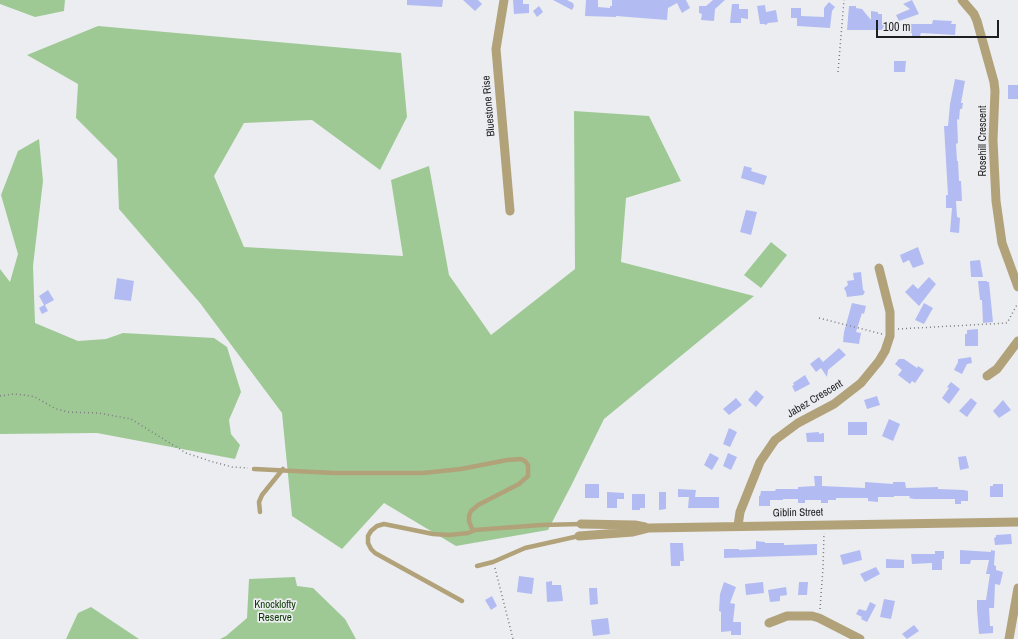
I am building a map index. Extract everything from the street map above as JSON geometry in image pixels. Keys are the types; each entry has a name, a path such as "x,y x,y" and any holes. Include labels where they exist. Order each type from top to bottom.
{"street":[{"name":"Bluestone Rise","path":"504,0 496,49 510,211"},
{"name":"Rosehill Crescent","path":"962,0 974,14 977,21 994,82 993,140 996,201 1002,243 1018,287"},
{"name":"Jabez Crescent","path":"738,526 740,512 757,467 772,445 785,431 834,404 861,383 885,351 890,333 890,312 879,268"},
{"path":"987,376 997,369 1018,341"},
{"name":"Giblin Street","path":"579,536 633,532 649,528 1018,522"},
{"path":"581,524 635,525 649,528"},
{"path":"1009,639 1018,588"},
{"path":"769,623 787,616 804,615 819,618 860,639"}],"lane":[{"path":"254,469 334,473 423,473 461,469 514,459 525,461 529,470 528,476 525,480 471,510 469,521 470,526 475,530"},
{"path":"260,512 259,502 262,495 283,470"},
{"path":"462,600 375,553 368,543 368,536 371,530 384,524 433,534 450,535 468,533 475,530 541,525 581,524"},
{"path":"477,566 493,562 525,548 579,536"}],"path":[{"path":"838,72 844,0"},
{"path":"819,318 890,333 1007,323 1018,303"},
{"path":"0,396 13,394 25,395 35,397 56,409 68,412 98,413 131,419 186,453 232,467 254,469"},
{"path":"819,618 823,568 824,525"},
{"path":"493,562 513,639"}],"green space":[{"path":"0,0 65,0 64,11 35,17 0,4"},
{"path":"98,26 401,53 407,117 380,170 312,120 244,123 214,176 244,247 403,256 391,180 429,166 449,275 491,335 575,269 574,111 649,116 681,181 626,198 621,262 754,296 604,419 548,530 456,546 384,503 342,549 292,516 282,413 200,303 119,209 117,159 76,118 78,84 27,55"},
{"path":"39,139 43,181 33,266 35,323 78,341 106,339 123,333 214,338 227,347 241,392 229,420 231,434 240,445 235,459 97,433 0,434 0,269 10,282 18,254 1,195 18,151"},
{"path":"771,242 787,255 761,288 744,275"},
{"name":"Knocklofty Reserve","path":"295,577 297,586 313,588 345,619 356,639 220,639 226,636 247,618 249,579"},
{"path":"91,607 139,639 66,639 78,613"}],"building":[{"path":"407,0 443,0 442,7 407,5"},
{"path":"463,0 478,0 482,4 475,11"},
{"path":"513,0 523,0 523,4 529,4 529,13 514,14"},
{"path":"553,0 567,0 573,3 574,6 572,10"},
{"path":"586,0 598,0 598,7 610,8 610,6 612,6 612,0 686,0 690,8 682,13 677,3 668,8 667,20 616,16 585,16"},
{"path":"713,0 725,0 715,9 714,21 701,20 702,14 699,13 699,6 706,6"},
{"path":"912,0 919,14 899,21 896,15 910,9 903,4"},
{"path":"829,2 835,7 832,11 830,28 797,26 797,18 791,18 791,8 801,8 801,16 824,17 824,8"},
{"path":"732,4 739,4 739,9 748,9 748,19 741,18 741,23 730,23"},
{"path":"765,5 766,12 776,10 778,22 768,23 766,25 760,24 757,6"},
{"path":"539,6 543,12 537,17 533,11"},
{"path":"849,6 856,6 856,8 862,9 871,20 871,11 882,14 882,24 884,24 883,30 847,30"},
{"path":"933,20 952,21 951,24 956,24 955,35 921,33 920,36 912,36 912,33 910,33 910,24 932,24"},
{"path":"894,61 906,61 905,72 894,72"},
{"path":"955,79 965,81 961,103 963,103 962,109 960,109 959,120 957,119 958,143 956,144 962,201 956,201 957,217 960,218 959,233 950,232 952,208 946,208 946,195 948,195 944,126 948,126 950,104"},
{"path":"1008,85 1018,85 1018,99 1008,99"},
{"path":"744,166 752,168 751,171 767,176 764,185 741,178"},
{"path":"746,210 757,212 751,235 740,232"},
{"path":"918,247 924,264 913,268 909,260 903,263 900,255"},
{"path":"980,260 983,277 971,277 970,261"},
{"path":"861,272 863,290 865,292 863,295 847,297 844,288 848,285 847,281 854,280 853,273"},
{"path":"929,277 936,284 919,306 905,292 913,284 918,289"},
{"path":"117,278 134,281 131,301 114,299"},
{"path":"978,281 989,282 993,322 983,323 982,300 980,300"},
{"path":"48,290 54,300 45,305 48,311 42,314 39,308 44,305 39,296"},
{"path":"852,303 866,306 864,314 862,313 856,332 861,333 859,344 843,342 844,332"},
{"path":"924,303 933,308 924,324 915,320"},
{"path":"978,329 978,346 965,346 965,334 967,334 967,330"},
{"path":"839,348 846,355 828,370 827,377 821,368 816,372 810,364 819,357 823,362"},
{"path":"971,357 972,363 967,364 962,374 954,370 958,359"},
{"path":"899,359 904,359 917,368 918,366 924,370 915,383 912,381 910,384 898,375 902,370 895,364"},
{"path":"805,375 810,384 795,392 792,386 794,385 793,383"},
{"path":"951,382 960,389 949,404 942,398"},
{"path":"756,390 764,397 756,407 748,400"},
{"path":"877,396 880,405 867,409 864,400"},
{"path":"736,398 742,405 729,415 723,409"},
{"path":"971,398 977,403 967,417 959,411"},
{"path":"1003,400 1011,410 999,418 993,411"},
{"path":"889,419 900,424 893,441 882,436"},
{"path":"848,422 867,422 867,435 848,435"},
{"path":"729,428 737,432 730,447 723,444"},
{"path":"819,432 819,434 824,433 824,442 807,442 806,433"},
{"path":"710,453 719,458 712,470 704,465"},
{"path":"728,453 737,457 731,470 723,466"},
{"path":"966,456 969,468 960,470 958,457"},
{"path":"814,476 822,476 822,486 865,488 865,482 893,484 893,482 905,482 906,488 938,487 938,489 964,490 968,491 968,501 961,501 961,504 955,504 955,499 914,499 909,498 910,496 894,496 878,497 878,502 868,501 868,498 836,498 836,500 828,500 828,503 821,503 821,500 805,500 805,503 798,503 798,499 783,499 770,500 770,506 759,506 759,496 761,491 798,489 798,487 815,486"},
{"path":"585,484 599,484 599,498 585,498"},
{"path":"993,484 1003,484 1003,497 990,497 990,486 993,486"},
{"path":"678,489 696,490 695,497 719,497 719,508 688,508 689,497 678,497"},
{"path":"607,492 624,493 624,499 617,499 617,508 607,508"},
{"path":"659,492 666,492 666,509 659,510"},
{"path":"632,494 645,494 645,508 640,508 640,510 632,510"},
{"path":"1011,534 1012,544 995,545 994,538 996,535"},
{"path":"756,541 765,543 784,543 784,545 817,544 817,555 724,558 724,549 756,549"},
{"path":"670,543 683,543 684,561 680,561 680,566 671,566"},
{"path":"860,550 862,560 843,565 840,555"},
{"path":"960,550 995,551 994,565 996,566 996,570 1003,572 1000,585 995,584 994,608 989,608 990,626 993,626 993,633 979,634 977,609 977,600 986,600 990,574 986,574 989,560 971,560 970,564 960,564"},
{"path":"935,551 944,551 942,570 932,570 932,563 912,564 911,554 935,554"},
{"path":"886,559 904,560 904,568 886,568"},
{"path":"876,567 880,574 865,582 860,574"},
{"path":"519,576 534,578 532,594 517,592"},
{"path":"552,581 552,585 561,585 563,601 547,602 546,582"},
{"path":"724,582 736,587 730,603 735,604 733,622 741,622 741,635 731,635 731,631 721,632 721,612 719,611 720,594"},
{"path":"763,582 764,593 746,595 745,584"},
{"path":"799,582 808,582 807,595 798,595"},
{"path":"786,587 787,595 780,596 780,601 770,602 768,590"},
{"path":"589,588 597,588 598,604 590,605"},
{"path":"492,596 497,606 491,610 485,600"},
{"path":"884,599 895,601 891,619 880,617"},
{"path":"870,602 876,605 867,622 856,614 859,609 866,611"},
{"path":"608,618 610,634 593,636 591,620"},
{"path":"914,625 919,631 907,639 902,634"}]}
